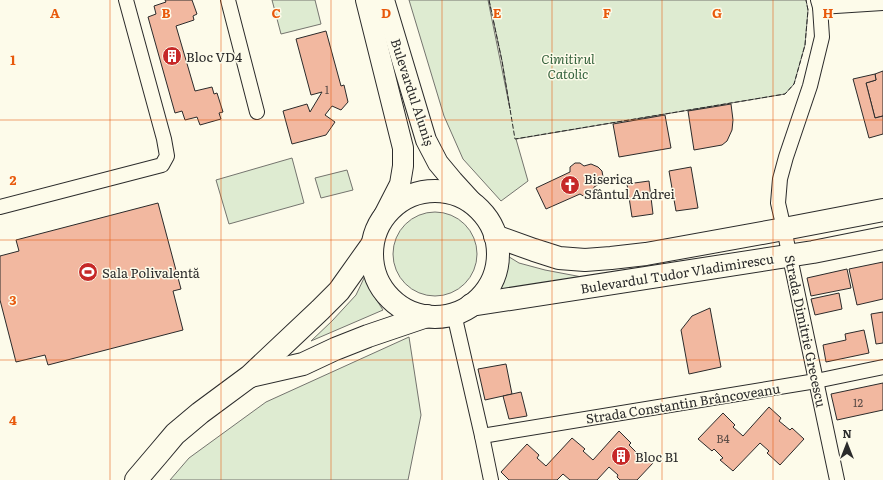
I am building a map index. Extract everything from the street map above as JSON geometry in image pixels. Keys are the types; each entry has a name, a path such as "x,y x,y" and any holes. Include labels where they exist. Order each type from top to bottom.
{"main road":[{"name":"Bulevardul Aluniș","path":"366,0 403,148 403,166 400,184 379,225"},
{"name":"Bulevardul Aluniș","path":"384,0 426,140 438,163 484,215"},
{"path":"136,480 158,452 175,434 205,408 250,376 339,291 371,246 379,225 394,206 400,202 416,194 429,192 454,194 465,199 476,206 491,225 495,236 498,258 492,280 479,298 462,309 438,316 427,316 402,308 383,290 373,266 371,246"},
{"name":"Bulevardul Tudor Vladimirescu","path":"495,236 559,258 585,260 646,254 883,210"},
{"name":"Bulevardul Tudor Vladimirescu","path":"462,309 813,252 883,238"},
{"path":"250,376 303,364 368,336 427,316"}],"street":[{"path":"0,207 162,165 167,156 162,132 126,0"},
{"path":"228,0 257,112"},
{"path":"819,4 883,3"},
{"name":"Strada Dimitrie Grecescu","path":"819,4 822,37 810,86 786,157 780,180 778,203 837,480"},
{"path":"462,309 490,480"},
{"name":"Strada Constantin Brâncoveanu","path":"482,436 816,381 883,367"}],"green space":[{"path":"272,0 315,0 321,24 281,34"},
{"name":"Cimitirul Catolic","path":"409,0 488,0 510,109 502,61 489,0 806,0 808,10 805,45 794,84 785,94 516,139 528,181 501,201 463,159 444,116"},
{"path":"292,158 304,203 229,224 216,180"},
{"path":"347,170 353,190 321,198 315,178"},
{"path":"435,212 451,215 465,224 474,238 477,254 474,270 465,284 451,293 435,296 419,293 405,284 396,270 393,254 396,238 405,224 419,215"},
{"path":"506,255 519,263 582,277 498,291 507,269"},
{"path":"365,276 372,293 383,310 311,341 356,295"},
{"path":"409,337 421,415 408,480 170,480 189,458 266,402"}],"building":[{"name":"Bloc VD4","path":"165,0 192,0 197,14 193,16 194,20 176,26 195,91 212,87 214,94 217,93 223,112 219,113 221,119 200,125 197,117 185,120 182,111 175,113 148,17 156,14 154,6 166,2"},
{"path":"326,31 341,86 344,85 348,102 341,110 332,106 325,115 335,122 326,135 292,144 283,111 307,104 310,112 322,92 311,95 296,39"},
{"path":"883,71 883,116 875,118 866,83 876,80 875,74"},
{"path":"875,74 876,80 866,83 875,118 883,116 883,134 869,138 853,79"},
{"path":"731,104 733,120 732,130 727,141 722,145 694,150 688,111"},
{"path":"665,115 671,148 619,157 613,124"},
{"name":"Biserica Sfântul Andrei","path":"575,163 580,163 584,166 591,164 598,167 602,171 603,177 601,183 594,187 594,191 590,196 585,197 580,194 546,209 536,188 570,172 570,167"},
{"path":"691,167 698,208 676,211 669,171"},
{"path":"649,181 653,214 632,217 627,184"},
{"name":"Sala Polivalentă","path":"158,203 181,289 173,291 183,330 48,365 45,355 16,362 0,300 0,256 19,251 16,240"},
{"path":"883,262 883,299 857,305 849,269"},
{"path":"847,269 851,288 811,296 807,278"},
{"path":"839,293 842,309 815,315 811,299"},
{"path":"710,308 721,367 689,374 681,330 692,316"},
{"path":"883,312 883,343 876,344 871,314"},
{"path":"864,330 869,353 826,362 823,345 846,340 845,334"},
{"path":"506,364 512,394 485,400 478,369"},
{"path":"883,383 883,410 837,420 831,394"},
{"path":"521,392 527,416 509,419 503,396"},
{"path":"769,407 781,418 779,421 790,430 792,428 804,439 780,465 767,453 769,451 760,443 733,471 720,460 723,458 714,449 712,451 698,439 723,413 735,425 733,427 743,436"},
{"name":"Bloc B1","path":"619,431 631,443 629,445 639,455 642,452 653,463 637,480 620,480 617,477 618,475 609,467 597,480 570,480 563,474 557,480 509,480 501,472 527,444 539,455 537,458 546,466 572,438 585,449 583,451 593,460"}],"fence":[{"path":"489,0 502,61 515,139 785,94 794,84 805,45 808,10 806,0"}],"place":[{"name":"Bloc VD4","path":"172,56"},
{"name":"Biserica Sfântul Andrei","path":"570,185"},
{"name":"Sala Polivalentă","path":"88,272"},
{"name":"Bloc B1","path":"621,456"}]}
